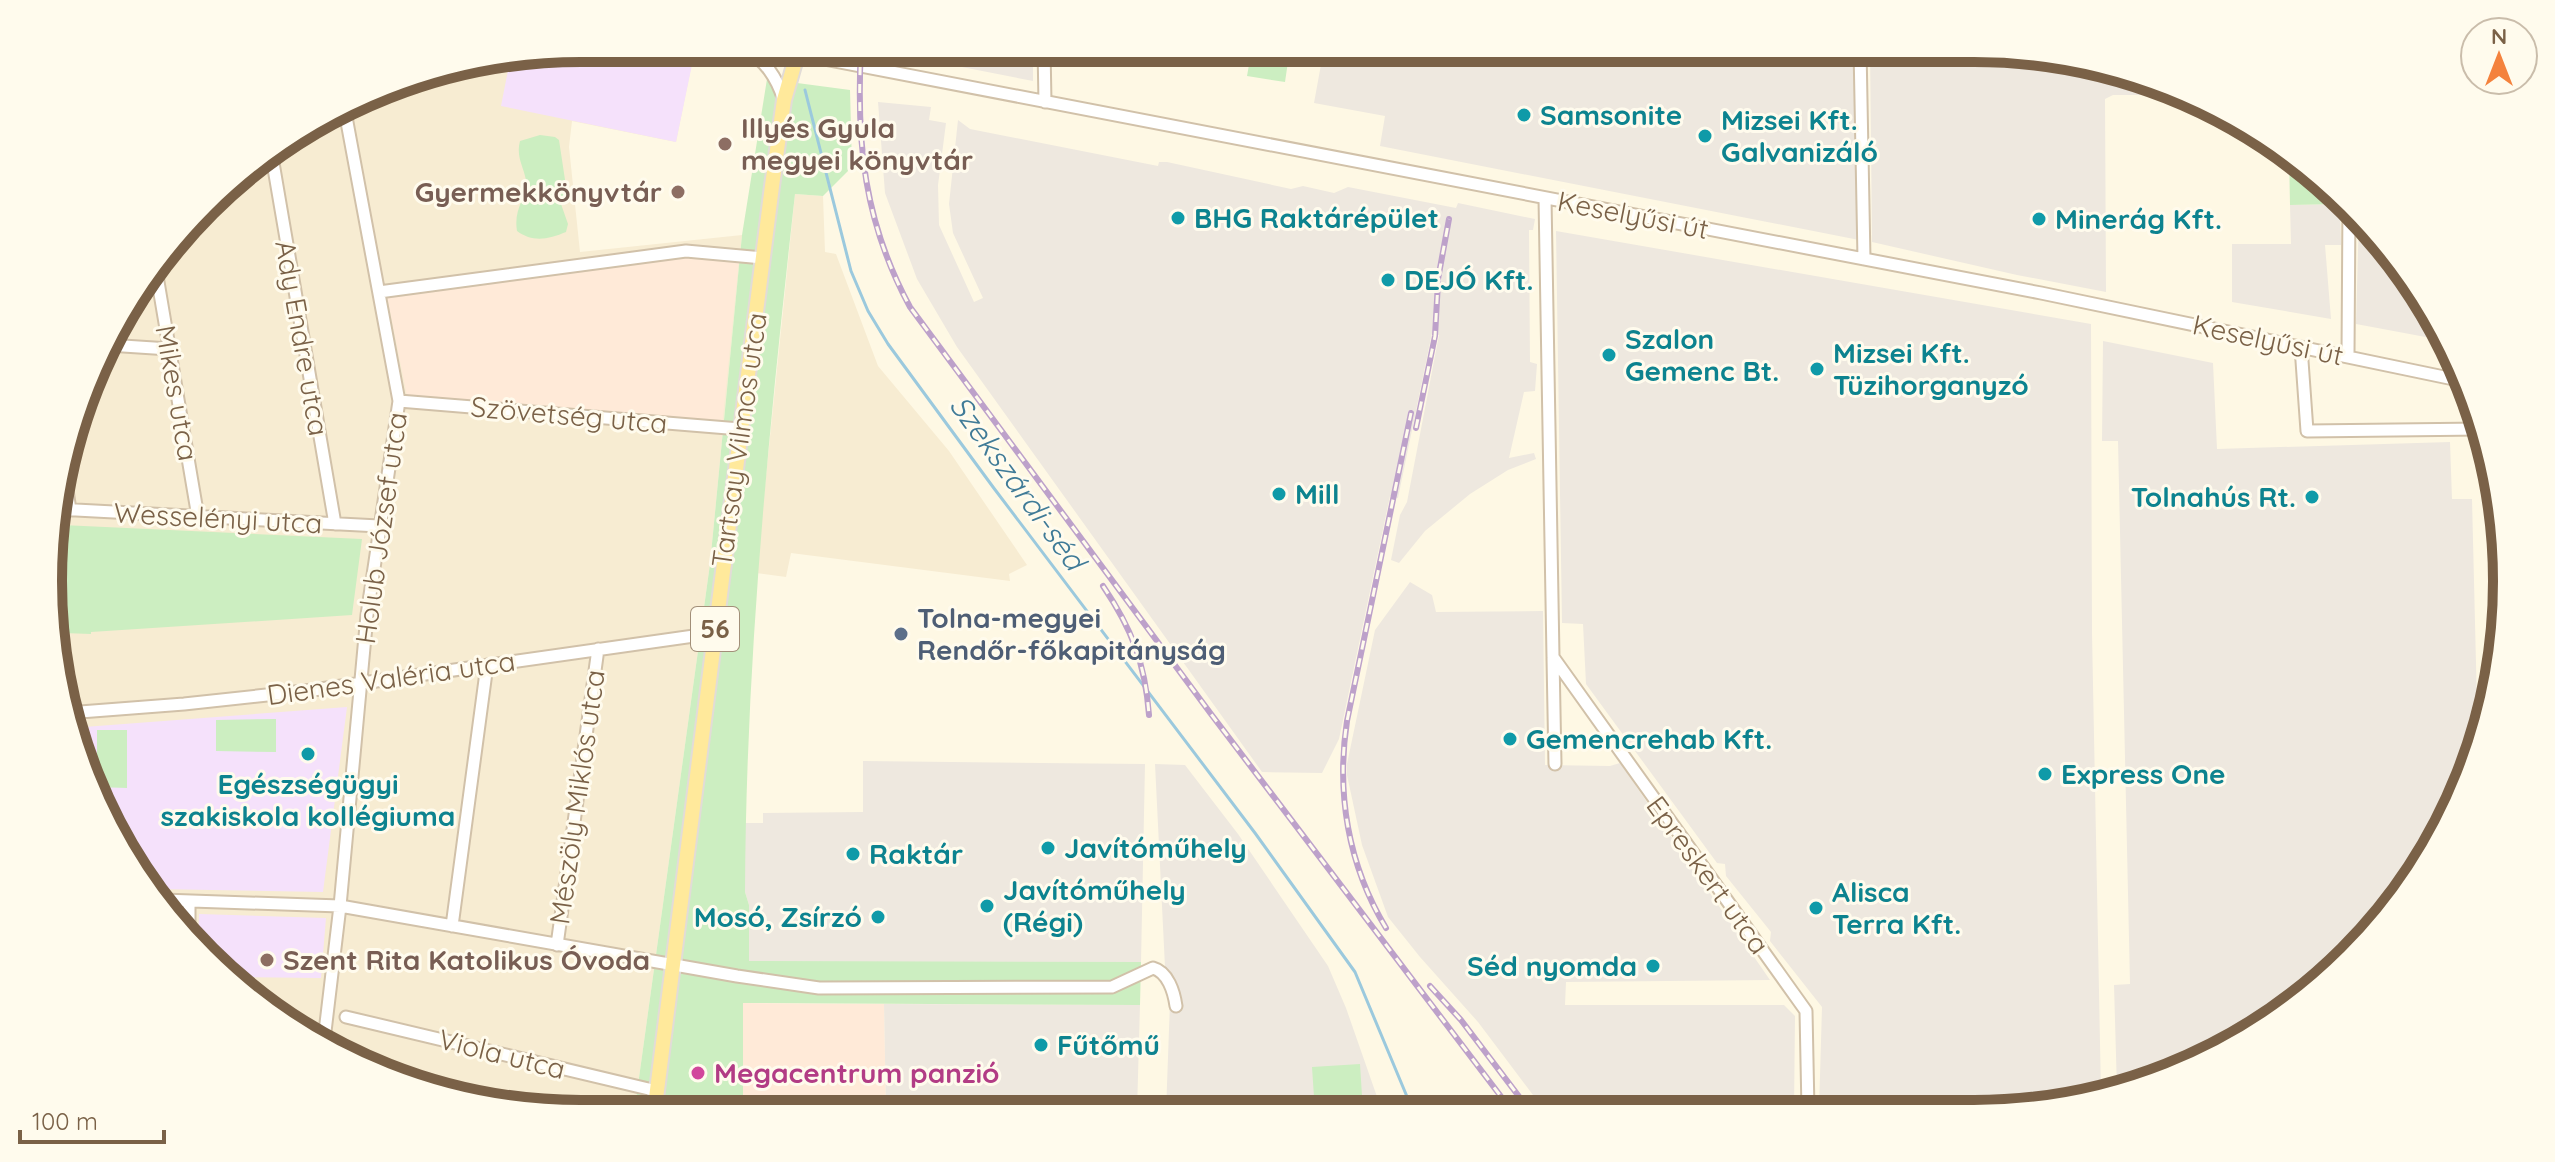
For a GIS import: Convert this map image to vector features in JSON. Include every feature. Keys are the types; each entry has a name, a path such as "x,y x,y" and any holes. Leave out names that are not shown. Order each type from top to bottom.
{"main road":[{"name":"Tartsay Vilmos utca","path":"656,1100 740,429 784,100 794,62"}],"street":[{"path":"762,62 776,76 784,100"},
{"name":"Keselyűsi út","path":"843,62 1864,259 2451,378"},
{"path":"1044,62 1045,102"},
{"path":"1860,62 1864,259"},
{"name":"Holub József utca","path":"325,1032 367,615 399,401 346,118"},
{"name":"Ady Endre utca","path":"273,163 335,524"},
{"path":"1545,198 1555,764"},
{"path":"2348,356 2349,223"},
{"path":"379,292 686,251 763,258"},
{"name":"Mikes utca","path":"158,281 198,517"},
{"path":"119,346 169,349"},
{"path":"2301,347 2307,431 2470,429"},
{"name":"Szövetség utca","path":"399,401 740,429"},
{"name":"Wesselényi utca","path":"67,509 379,526"},
{"name":"Dienes Valéria utca","path":"79,712 184,704 362,683 715,633"},
{"name":"Mészöly Miklós utca","path":"557,945 598,649"},
{"name":"Epreskert utca","path":"1553,657 1806,1011 1808,1100"},
{"path":"452,926 487,665"},
{"path":"172,900 340,906 819,988 1112,987 1145,970 1156,969 1167,979 1176,1006"},
{"path":"189,901 189,921"},
{"name":"Viola utca","path":"346,1017 657,1091"}],"shaded area":[{"path":"581,62 692,62 676,142 572,121 569,147 580,252 742,235 710,564 636,1100 513,1096 447,1082 351,1046 265,993 191,923 149,869 132,840 116,811 90,748 66,649 63,547 66,513 80,447 116,351 169,265 239,191 265,169 321,132 414,90 513,66"},
{"path":"581,62 693,62 676,142 501,106 509,67"},
{"path":"936,62 1033,62 1033,81"},
{"path":"1321,62 1855,62 1859,240 1380,146 1385,116 1314,103"},
{"path":"1870,62 1974,62 2042,66 2108,80 2154,95 2113,95 2105,99 2106,292 1872,242"},
{"path":"878,102 931,107 929,120 946,123 938,185 939,225 974,302 983,298 953,233 949,204 958,120 970,129 1158,166 1159,162 1167,162 1291,189 1303,186 1334,193 1348,187 1456,208 1458,203 1535,219 1533,230 1529,230 1530,362 1537,364 1535,391 1524,392 1509,458 1534,453 1536,459 1508,470 1470,494 1425,531 1399,563 1391,560 1400,515 1407,502 1439,335 1432,333 1398,498 1390,496 1339,739 1322,773 1262,772 957,347 917,279 885,193"},
{"path":"795,194 823,196 825,252 836,254 878,366 949,451 1027,565 1009,574 1010,581 791,553 786,577 756,573"},
{"path":"2330,204 2340,213 2341,245 2325,245 2331,319 2232,302 2232,244 2291,244 2290,205"},
{"path":"1556,231 2091,324 2092,633 2101,1084 2042,1096 2008,1099 1819,1100 1822,1007 1770,941 1771,932 1726,876 1725,864 1717,863 1586,684 1583,624 1562,623"},
{"path":"2359,233 2406,293 2432,338 2356,324"},
{"path":"691,255 739,260 722,426 407,396 387,296"},
{"path":"2103,341 2213,363 2217,449 2450,442 2452,499 2472,499 2477,707 2453,780 2423,840 2386,897 2341,948 2290,993 2234,1030 2173,1060 2117,1079 2114,985 2130,984 2118,441 2102,441"},
{"path":"1410,582 1432,595 1436,612 1543,611 1545,765 1610,766 1620,763 1770,980 1566,982 1565,1005 1784,1005 1795,1016 1794,1100 1537,1100 1478,1022 1388,917 1362,845 1347,764 1375,630"},
{"path":"347,707 323,892 163,889 116,811 84,727"},
{"path":"863,761 1145,764 1141,962 749,962 745,823 763,823 763,813 863,812"},
{"path":"1155,764 1185,765 1238,834 1328,966 1378,1100 1166,1100 1171,975 1165,967"},
{"name":"Szent Rita Katolikus Óvoda","path":"199,914 326,918 321,978 246,977 198,931"},
{"path":"742,1003 884,1004 886,1100 743,1100"},
{"path":"884,1004 1140,1005 1137,1100 886,1100"}],"green space":[{"path":"1250,62 1288,62 1285,82 1247,76"},
{"path":"767,79 850,90 852,167 823,196 795,194 776,368 754,629 746,804 745,892 749,905 749,961 1141,962 1140,1005 743,1003 743,1100 636,1100 710,564 742,235"},
{"path":"540,135 559,140 567,193 561,204 568,224 566,232 541,239 523,235 517,231 516,223 526,186 519,156 520,141"},
{"path":"2289,168 2330,204 2290,205"},
{"path":"65,525 362,539 352,615 91,634 65,633"},
{"path":"276,719 276,752 216,751 216,720"},
{"path":"97,730 127,730 127,788 105,787 97,767"},
{"path":"1360,1064 1362,1100 1314,1100 1312,1067"}],"waterway":[{"name":"Szekszárdi-séd","path":"805,90 851,271 868,311 888,344 993,487 1255,833 1355,972 1408,1100"}],"railway":[{"path":"861,62 860,117 866,181 882,244 910,307 1211,714 1504,1100"},
{"path":"1436,290 1449,219"},
{"path":"1416,428 1435,336 1438,282"},
{"path":"1386,928 1362,879 1354,854 1344,802 1344,748 1411,413"},
{"path":"1103,586 1122,617 1135,647 1149,715"},
{"path":"1430,986 1461,1020 1522,1100"}],"place":[{"name":"Samsonite","path":"1524,115"},
{"name":"Mizsei Kft. Galvanizáló","path":"1705,136"},
{"name":"Illyés Gyula megyei könyvtár","path":"725,144"},
{"name":"Gyermekkönyvtár","path":"678,192"},
{"name":"BHG Raktárépület","path":"1178,218"},
{"name":"Minerág Kft.","path":"2039,219"},
{"name":"DEJÓ Kft.","path":"1388,280"},
{"name":"Szalon Gemenc Bt.","path":"1609,355"},
{"name":"Mizsei Kft. Tüzihorganyzó","path":"1817,369"},
{"name":"Mill","path":"1279,494"},
{"name":"Tolnahús Rt.","path":"2312,497"},
{"name":"Tolna-megyei Rendőr-főkapitányság","path":"901,634"},
{"name":"Gemencrehab Kft.","path":"1510,739"},
{"name":"Egészségügyi szakiskola kollégiuma","path":"308,754"},
{"name":"Express One","path":"2045,774"},
{"name":"Javítóműhely","path":"1048,848"},
{"name":"Raktár","path":"853,854"},
{"name":"Javítóműhely (Régi)","path":"987,906"},
{"name":"Alisca Terra Kft.","path":"1816,908"},
{"name":"Mosó, Zsírzó","path":"878,917"},
{"name":"Szent Rita Katolikus Óvoda","path":"267,960"},
{"name":"Séd nyomda","path":"1653,966"},
{"name":"Fűtőmű","path":"1041,1045"},
{"name":"Megacentrum panzió","path":"698,1073"}]}
